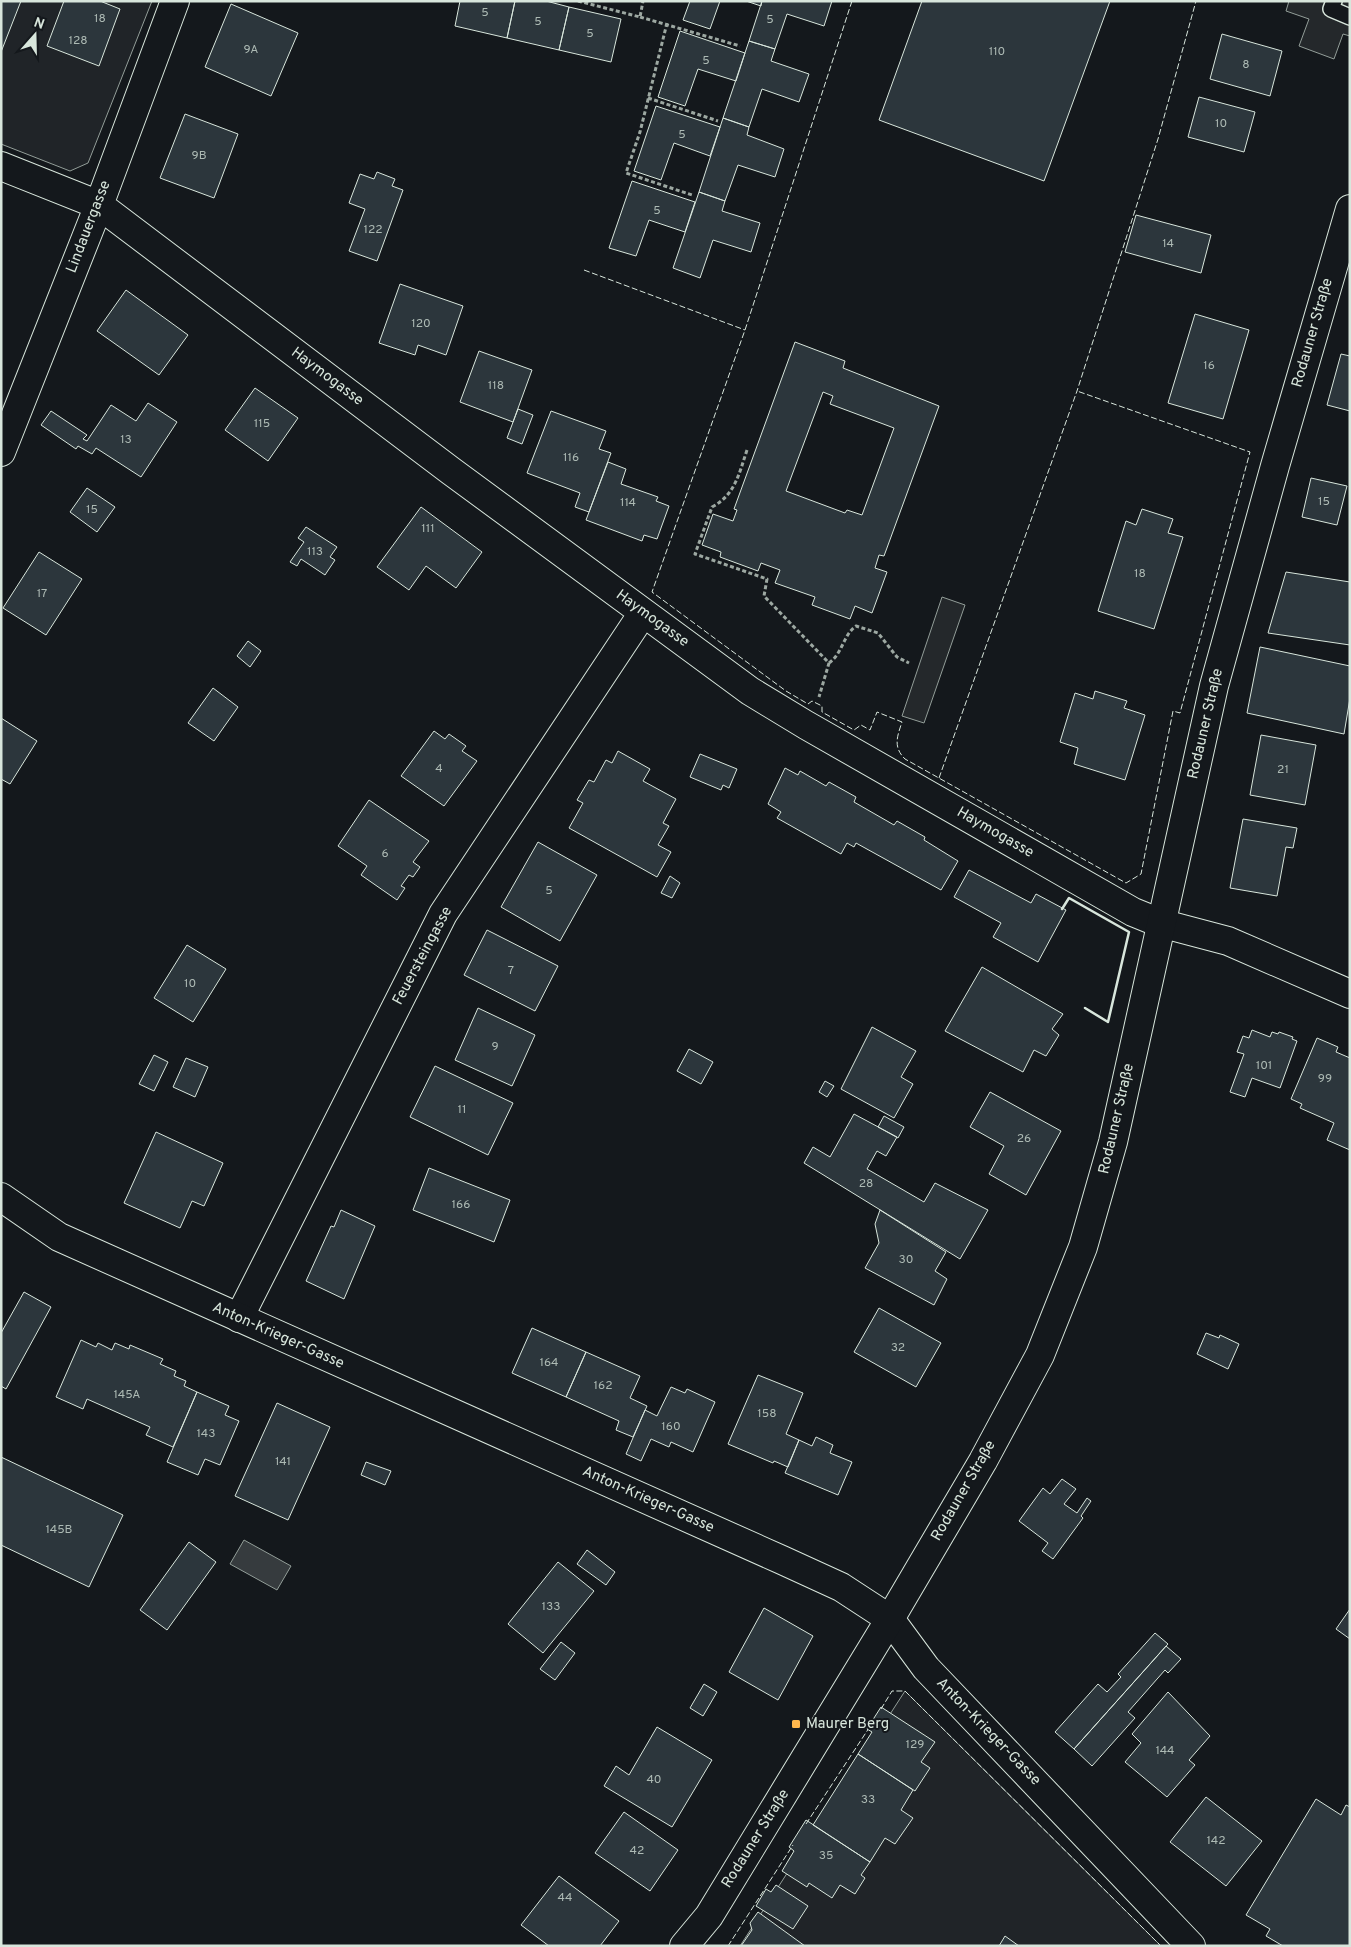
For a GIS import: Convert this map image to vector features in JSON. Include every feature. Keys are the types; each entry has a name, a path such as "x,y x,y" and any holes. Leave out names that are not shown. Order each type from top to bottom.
{"street":[{"name":"Lindauergasse","path":"1,452 98,205 175,1"},
{"name":"Haymogasse","path":"1,166 98,205 642,613 750,691 1133,912 1160,923 1228,941 1350,994"},
{"name":"Rodauner Straße","path":"684,1946 709,1916 890,1620 983,1461 1040,1355 1083,1247 1113,1142 1214,686 1275,466 1350,209"},
{"name":"Feuersteingasse","path":"239,1318 443,914 642,613"},
{"name":"Anton-Krieger-Gasse","path":"1,1197 59,1237 841,1587 890,1620 926,1668 1191,1946"}],"lane":[{"path":"1334,1 1331,10 1350,17"}],"path":[{"path":"578,1 667,23 740,46"},
{"path":"640,17 644,1"},
{"path":"667,23 626,173 692,195"},
{"path":"648,98 718,121"},
{"path":"747,450 733,490 724,500 712,506 695,554 767,579 764,596 829,662"},
{"path":"806,725 817,703 829,662 841,650 849,630 856,626 878,633 897,657 909,663"}],"shaded area":[{"path":"1,1 152,1 88,163 70,171 1,144"},
{"path":"1289,1 1350,1 1350,36 1343,34 1334,59 1299,46 1309,19 1286,11"},
{"path":"942,597 965,605 924,723 902,716"},
{"path":"244,1540 291,1566 277,1590 230,1564"},
{"path":"905,1691 1161,1946 740,1946"}],"building":[{"path":"1,1 21,1 1,52"},
{"path":"64,1 100,1 120,9 99,66 47,46"},
{"path":"460,1 515,1 507,38 455,26"},
{"path":"515,1 546,1 569,7 559,50 507,38"},
{"path":"690,1 720,1 710,29 683,20"},
{"path":"746,1 762,1 761,6"},
{"path":"762,1 832,1 824,26 787,14 775,49 749,41"},
{"path":"922,1 1110,1 1044,181 879,120"},
{"path":"231,4 298,33 271,96 205,67"},
{"path":"569,7 621,19 611,62 559,50"},
{"path":"680,31 745,53 736,81 698,69 685,106 658,97"},
{"path":"1222,34 1282,51 1270,96 1210,79"},
{"path":"749,41 775,49 771,61 809,74 799,102 762,89 749,127 723,118"},
{"path":"1199,97 1255,112 1244,152 1188,137"},
{"path":"656,106 720,127 710,156 674,143 661,180 634,171"},
{"path":"185,114 238,134 214,198 160,178"},
{"path":"723,118 749,127 747,135 784,149 775,177 738,165 725,201 699,192"},
{"path":"377,172 395,179 392,186 403,190 377,261 349,251 365,209 349,203 360,174 374,179"},
{"path":"632,181 695,202 685,232 649,220 636,256 609,248"},
{"path":"699,192 725,201 722,211 760,223 751,252 713,240 700,278 673,268"},
{"path":"1136,215 1211,235 1201,273 1125,252"},
{"path":"400,284 463,306 446,355 418,345 415,355 379,343"},
{"path":"126,290 188,335 159,375 97,331"},
{"path":"1195,314 1249,330 1223,419 1168,403"},
{"path":"795,342 845,361 843,368 939,406 884,556 879,555 875,568 887,572 872,613 855,606 850,619 812,605 815,597 775,583 780,570 761,563 758,571 720,557 721,552 702,545 713,514 733,521 737,510 734,509","holes":["823,392 833,396 830,404 894,428 862,515 847,510 845,513 786,491"]},
{"path":"479,351 532,370 513,422 460,402"},
{"path":"1341,354 1350,356 1350,411 1327,405"},
{"path":"255,388 298,418 268,461 225,430"},
{"path":"148,403 177,422 141,477 96,448 92,454 78,446 76,449 41,425 51,411 87,435 83,439 87,441 111,405 136,421"},
{"path":"518,409 533,415 522,444 507,438"},
{"path":"551,411 606,431 599,449 611,453 589,512 575,507 580,493 527,473"},
{"path":"608,462 626,469 621,484 658,497 656,501 669,506 657,539 644,535 642,541 586,520"},
{"path":"1311,478 1347,486 1337,525 1302,517"},
{"path":"87,488 115,507 97,532 70,512"},
{"path":"421,507 482,552 456,588 426,566 409,590 377,567"},
{"path":"1142,509 1173,519 1168,533 1183,537 1154,629 1098,611 1126,521 1136,525"},
{"path":"306,527 337,547 330,557 335,560 325,575 301,559 297,566 290,562 304,542 298,538"},
{"path":"39,552 82,579 46,635 3,608"},
{"path":"1286,572 1350,582 1350,645 1268,633"},
{"path":"248,641 261,651 250,667 237,656"},
{"path":"1260,647 1350,666 1350,698 1344,734 1247,713"},
{"path":"213,688 238,707 214,741 188,723"},
{"path":"1095,691 1127,701 1124,708 1145,715 1125,780 1074,764 1078,748 1060,742 1075,693 1093,699"},
{"path":"1,718 37,741 10,784 1,779"},
{"path":"434,731 445,739 449,734 466,746 462,751 477,761 444,806 401,776"},
{"path":"1261,735 1316,745 1305,805 1250,795"},
{"path":"618,751 650,769 643,781 676,799 663,823 669,826 658,845 671,852 657,877 569,828 583,803 577,800 589,780 594,782 606,760 612,763"},
{"path":"700,754 737,769 729,788 723,785 721,790 690,777"},
{"path":"785,768 798,775 800,771 826,786 829,782 856,797 854,802 894,825 897,821 925,837 924,840 958,861 941,890 856,843 854,847 847,843 841,854 777,818 781,812 768,804"},
{"path":"369,800 429,841 413,862 420,867 413,877 409,875 401,886 405,888 397,900 361,875 367,866 338,846"},
{"path":"1243,819 1297,828 1293,848 1286,847 1277,896 1230,888"},
{"path":"538,842 597,875 560,941 501,907"},
{"path":"969,870 1031,903 1036,894 1066,910 1038,962 993,937 1001,923 954,897"},
{"path":"670,876 680,883 672,898 661,893"},
{"path":"487,930 558,966 535,1011 464,975"},
{"path":"187,945 226,969 193,1022 154,998"},
{"path":"982,967 1063,1014 1052,1029 1059,1035 1046,1056 1034,1050 1023,1072 945,1031"},
{"path":"478,1008 535,1035 512,1086 455,1060"},
{"path":"872,1027 916,1051 901,1077 913,1084 894,1118 841,1089"},
{"path":"1252,1030 1270,1037 1272,1032 1278,1034 1279,1032 1293,1037 1292,1039 1297,1041 1280,1088 1252,1078 1245,1097 1230,1092 1244,1054 1237,1052 1243,1036 1249,1038"},
{"path":"1317,1038 1338,1047 1336,1052 1350,1058 1350,1150 1327,1140 1334,1123 1300,1108 1302,1104 1291,1099"},
{"path":"689,1049 713,1062 701,1084 677,1071"},
{"path":"154,1055 168,1062 154,1091 139,1084"},
{"path":"186,1058 208,1067 195,1097 173,1087"},
{"path":"435,1066 513,1103 488,1155 410,1117"},
{"path":"825,1081 834,1086 827,1097 819,1092"},
{"path":"990,1092 1061,1131 1026,1195 989,1174 1004,1146 970,1127"},
{"path":"854,1114 897,1137 886,1156 877,1151 867,1169 924,1202 935,1183 988,1210 960,1259 804,1163 813,1147 830,1157"},
{"path":"884,1116 904,1127 898,1138 878,1127"},
{"path":"156,1132 223,1163 204,1206 192,1201 180,1228 124,1203"},
{"path":"429,1168 510,1200 494,1242 413,1210"},
{"path":"341,1210 375,1226 344,1299 306,1281 331,1226 334,1227"},
{"path":"880,1210 946,1252 935,1271 947,1279 934,1305 865,1268 879,1243 875,1224"},
{"path":"24,1292 51,1307 6,1389 1,1386 1,1333"},
{"path":"879,1308 941,1343 916,1387 854,1352"},
{"path":"532,1328 586,1352 566,1397 512,1373"},
{"path":"1206,1333 1219,1338 1220,1335 1239,1344 1228,1369 1197,1354"},
{"path":"81,1340 96,1347 98,1343 112,1350 115,1343 129,1349 130,1345 163,1359 160,1364 176,1371 174,1376 186,1381 184,1386 197,1392 173,1447 146,1435 150,1427 87,1399 83,1409 56,1397"},
{"path":"586,1352 640,1376 630,1398 647,1406 633,1437 616,1430 619,1421 566,1397"},
{"path":"758,1375 803,1393 786,1434 799,1440 788,1467 774,1461 773,1463 728,1444"},
{"path":"671,1387 685,1393 687,1389 715,1402 693,1452 671,1442 669,1447 651,1439 641,1461 626,1454 645,1410 657,1416"},
{"path":"197,1392 229,1406 225,1415 239,1421 220,1465 205,1459 198,1475 167,1462"},
{"path":"277,1403 330,1427 288,1520 235,1496"},
{"path":"816,1437 833,1445 830,1453 852,1462 838,1495 785,1473 799,1440 812,1446"},
{"path":"1,1457 123,1515 89,1587 1,1545"},
{"path":"366,1462 391,1471 385,1485 361,1475"},
{"path":"1062,1479 1076,1489 1064,1504 1077,1513 1087,1498 1091,1501 1081,1516 1083,1518 1053,1559 1042,1551 1048,1543 1019,1521 1043,1488 1050,1494"},
{"path":"189,1542 216,1562 167,1630 140,1610"},
{"path":"587,1550 615,1572 606,1585 577,1564"},
{"path":"558,1562 594,1591 543,1653 508,1624"},
{"path":"764,1608 813,1636 778,1700 729,1672"},
{"path":"1350,1609 1350,1639 1336,1629"},
{"path":"1155,1633 1168,1644 1074,1749 1055,1732 1098,1684 1107,1692 1121,1677 1118,1674"},
{"path":"561,1642 575,1653 555,1680 540,1669"},
{"path":"1166,1646 1181,1659 1168,1673 1165,1670 1128,1712 1135,1718 1092,1766 1074,1749"},
{"path":"704,1684 717,1692 703,1716 690,1708"},
{"path":"1168,1692 1210,1736 1189,1760 1195,1765 1167,1797 1125,1762 1141,1743 1132,1734"},
{"path":"881,1707 935,1742 921,1762 930,1768 915,1791 858,1754 872,1732 867,1729"},
{"path":"657,1727 712,1760 672,1827 604,1786 616,1766 629,1775"},
{"path":"858,1754 913,1790 901,1810 913,1818 895,1844 885,1838 870,1862 813,1825"},
{"path":"1206,1797 1262,1841 1226,1886 1170,1842"},
{"path":"1316,1799 1341,1815 1346,1805 1350,1807 1350,1946 1283,1946 1266,1936 1270,1929 1246,1915"},
{"path":"624,1812 678,1850 650,1891 595,1853"},
{"path":"806,1820 870,1862 861,1875 865,1878 855,1894 840,1885 832,1898 809,1883 807,1887 782,1871 794,1851 789,1847"},
{"path":"559,1876 619,1921 600,1946 549,1946 521,1925"},
{"path":"776,1885 808,1906 793,1929 756,1906 766,1889 771,1892"},
{"path":"758,1912 805,1946 741,1946 752,1930 750,1923"},
{"path":"1005,1936 1019,1946 999,1946"}],"fence":[{"path":"852,1 745,330 652,592 786,691 808,704 812,701 822,706 822,712 854,730 861,725 870,730 877,712 902,722 897,746 905,759 1126,883 1141,874 1173,711 1180,713 1250,452 1077,391"},
{"path":"939,778 1077,391 1158,139 1196,1"},
{"path":"584,270 745,330"},
{"path":"881,1709 892,1691 905,1691 1161,1946"},
{"path":"806,1824 869,1728"},
{"path":"728,1946 793,1845"}],"wall":[{"path":"1062,909 1069,898 1129,932 1108,1022 1085,1008"}],"place":[{"name":"Maurer Berg","path":"796,1724"}]}
